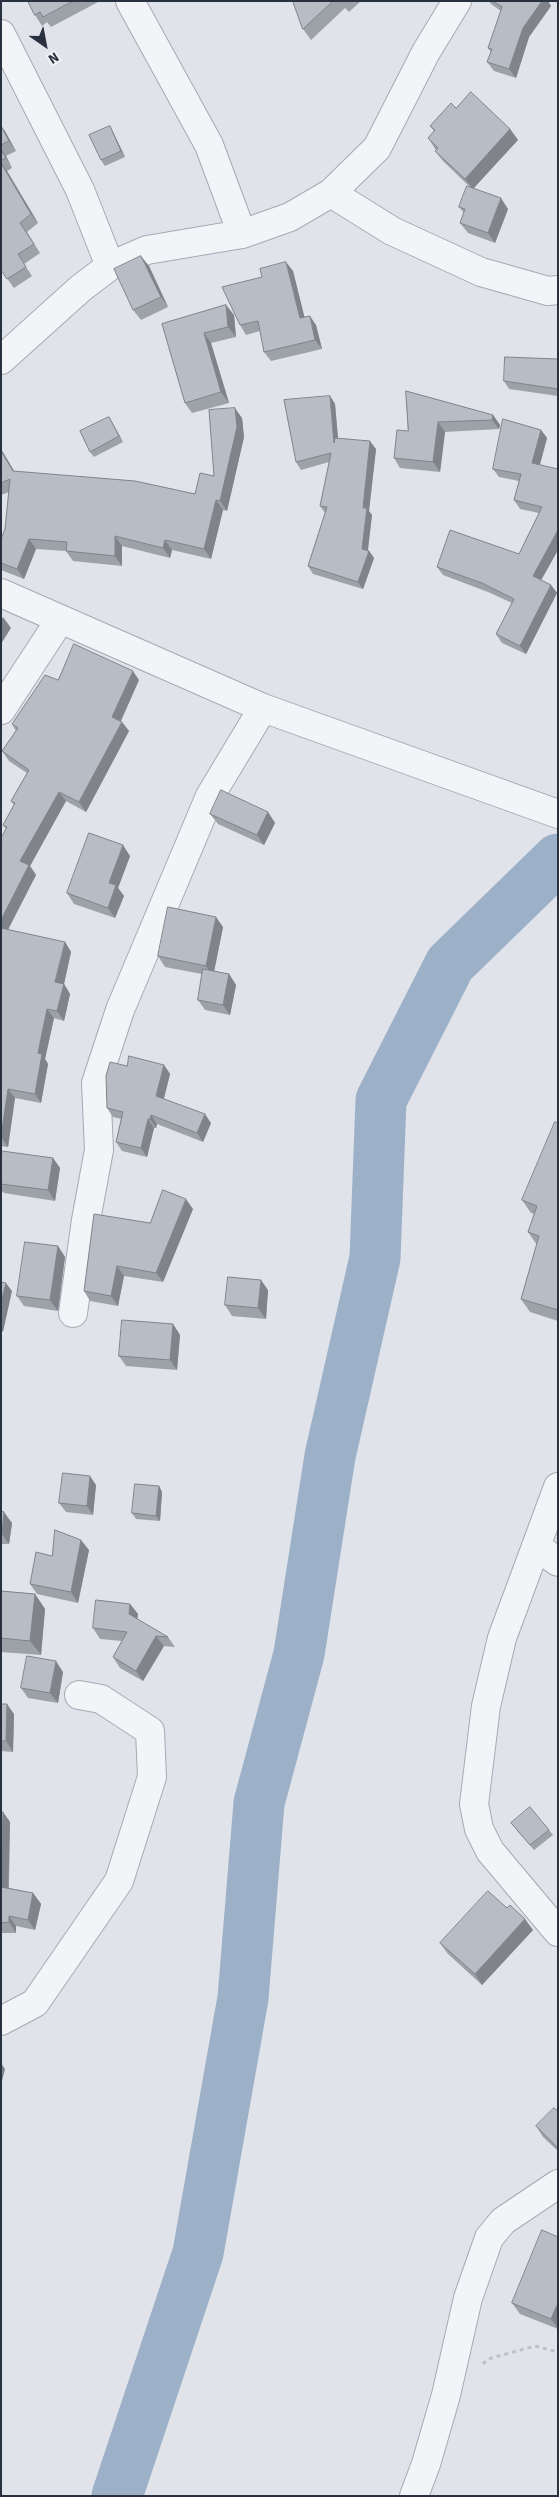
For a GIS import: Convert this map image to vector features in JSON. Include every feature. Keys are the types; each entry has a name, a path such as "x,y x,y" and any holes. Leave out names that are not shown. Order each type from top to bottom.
{"street":[{"path":"130,1 209,145 242,234"},
{"path":"1,360 81,288 110,266 147,250 242,234 290,217 331,193 377,148 426,52 457,1"},
{"path":"1,34 80,190 110,266"},
{"path":"331,193 392,231 481,272 548,291 558,290"},
{"path":"1,593 263,708 558,814"},
{"path":"1,710 60,620"},
{"path":"73,1313 86,1220 99,1150 96,1083 120,1010 210,796 263,708"},
{"path":"558,1487 502,1638 486,1706 474,1804 479,1829 490,1851 558,1932"},
{"path":"536,1546 558,1562"},
{"path":"1,2021 35,2003 119,1881 152,1777 150,1731 101,1699 78,1695"},
{"path":"414,2496 426,2464 446,2395 468,2298 488,2238 503,2221 558,2184"}],"path":[{"path":"481,2365 488,2359 535,2346 558,2352"}],"building":[{"path":"28,1 73,1 43,17 40,12 35,15"},
{"path":"293,1 333,1 303,29"},
{"path":"493,1 542,1 523,28 509,69 487,62 492,49 488,48 502,7"},
{"path":"471,92 510,129 465,179 435,151 438,148 428,138 435,130 430,126 451,103 456,108"},
{"path":"1,126 9,141 1,145"},
{"path":"110,126 121,151 101,160 89,135"},
{"path":"1,150 6,158 1,160"},
{"path":"1,163 31,214 20,223 34,244 18,254 26,267 7,279 1,270"},
{"path":"467,186 501,198 488,233 460,223 465,209 459,207"},
{"path":"141,256 161,297 133,310 114,269"},
{"path":"286,262 300,318 310,316 315,340 264,352 258,321 240,325 222,287 262,277 260,269"},
{"path":"226,305 228,327 204,333 221,392 185,403 162,324"},
{"path":"505,357 558,359 558,389 504,381"},
{"path":"406,391 493,415 492,420 438,422 433,462 394,458 397,430 408,431"},
{"path":"330,396 334,443 335,438 370,441 363,508 367,508 362,549 369,551 358,582 308,566 327,507 320,506 331,453 296,462 284,400"},
{"path":"235,408 237,427 220,501 216,500 204,549 165,540 163,548 115,536 115,556 66,551 67,542 29,539 17,569 1,563 1,539 5,529 10,479 1,483 1,451 13,471 135,481 195,494 200,473 214,476 209,410"},
{"path":"109,417 119,436 90,452 80,431"},
{"path":"503,419 541,430 532,463 558,469 558,530 533,576 551,585 520,646 496,634 514,599 482,583 437,567 450,530 519,554 542,507 514,500 521,474 493,469"},
{"path":"74,644 133,671 112,717 122,722 79,802 59,792 20,861 29,865 1,920 1,838 7,827 3,825 15,803 11,801 29,770 2,751 18,728 12,724 45,675 58,680"},
{"path":"221,790 268,812 257,835 210,814"},
{"path":"89,833 123,845 109,883 116,885 108,908 67,893"},
{"path":"168,907 216,917 206,966 158,956"},
{"path":"1,928 65,942 55,982 64,984 57,1011 47,1009 38,1053 42,1054 35,1094 8,1089 1,1137"},
{"path":"203,969 229,974 223,1005 198,1000"},
{"path":"129,1056 164,1065 156,1096 205,1114 197,1133 151,1115 150,1119 148,1119 141,1148 116,1142 123,1112 107,1108 106,1076 110,1062 127,1066"},
{"path":"555,1122 558,1123 558,1310 521,1299 539,1236 528,1232 537,1206 522,1200"},
{"path":"2,1151 53,1158 48,1190 1,1184"},
{"path":"163,1190 186,1199 156,1273 117,1266 111,1296 84,1291 94,1214 150,1223"},
{"path":"25,1242 58,1246 50,1300 17,1296"},
{"path":"228,1277 261,1280 258,1308 225,1305"},
{"path":"1,1282 6,1283 1,1302"},
{"path":"122,1320 173,1324 170,1360 119,1356"},
{"path":"63,1473 90,1476 87,1506 59,1503"},
{"path":"135,1484 159,1486 156,1516 132,1513"},
{"path":"1,1511 4,1512 2,1534 1,1534"},
{"path":"55,1530 81,1540 71,1592 30,1584 36,1552 52,1556"},
{"path":"1,1591 35,1594 30,1641 1,1638"},
{"path":"96,1600 130,1604 129,1614 168,1637 156,1636 136,1671 113,1657 127,1632 93,1628"},
{"path":"27,1656 56,1661 50,1693 21,1688"},
{"path":"1,1704 7,1704 6,1741 1,1741"},
{"path":"530,1807 549,1830 530,1845 511,1823"},
{"path":"1,1812 3,1812 1,1884"},
{"path":"1,1887 33,1893 28,1920 9,1916 9,1922 1,1923"},
{"path":"488,1891 507,1908 510,1905 525,1919 475,1974 440,1943"},
{"path":"554,2108 558,2111 558,2148 536,2126"},
{"path":"542,2230 558,2237 558,2303 551,2319 512,2303"}],"waterway":[{"path":"117,2496 198,2253 243,1998 259,1803 299,1654 330,1456 375,1258 381,1100 450,964 558,859"}]}
